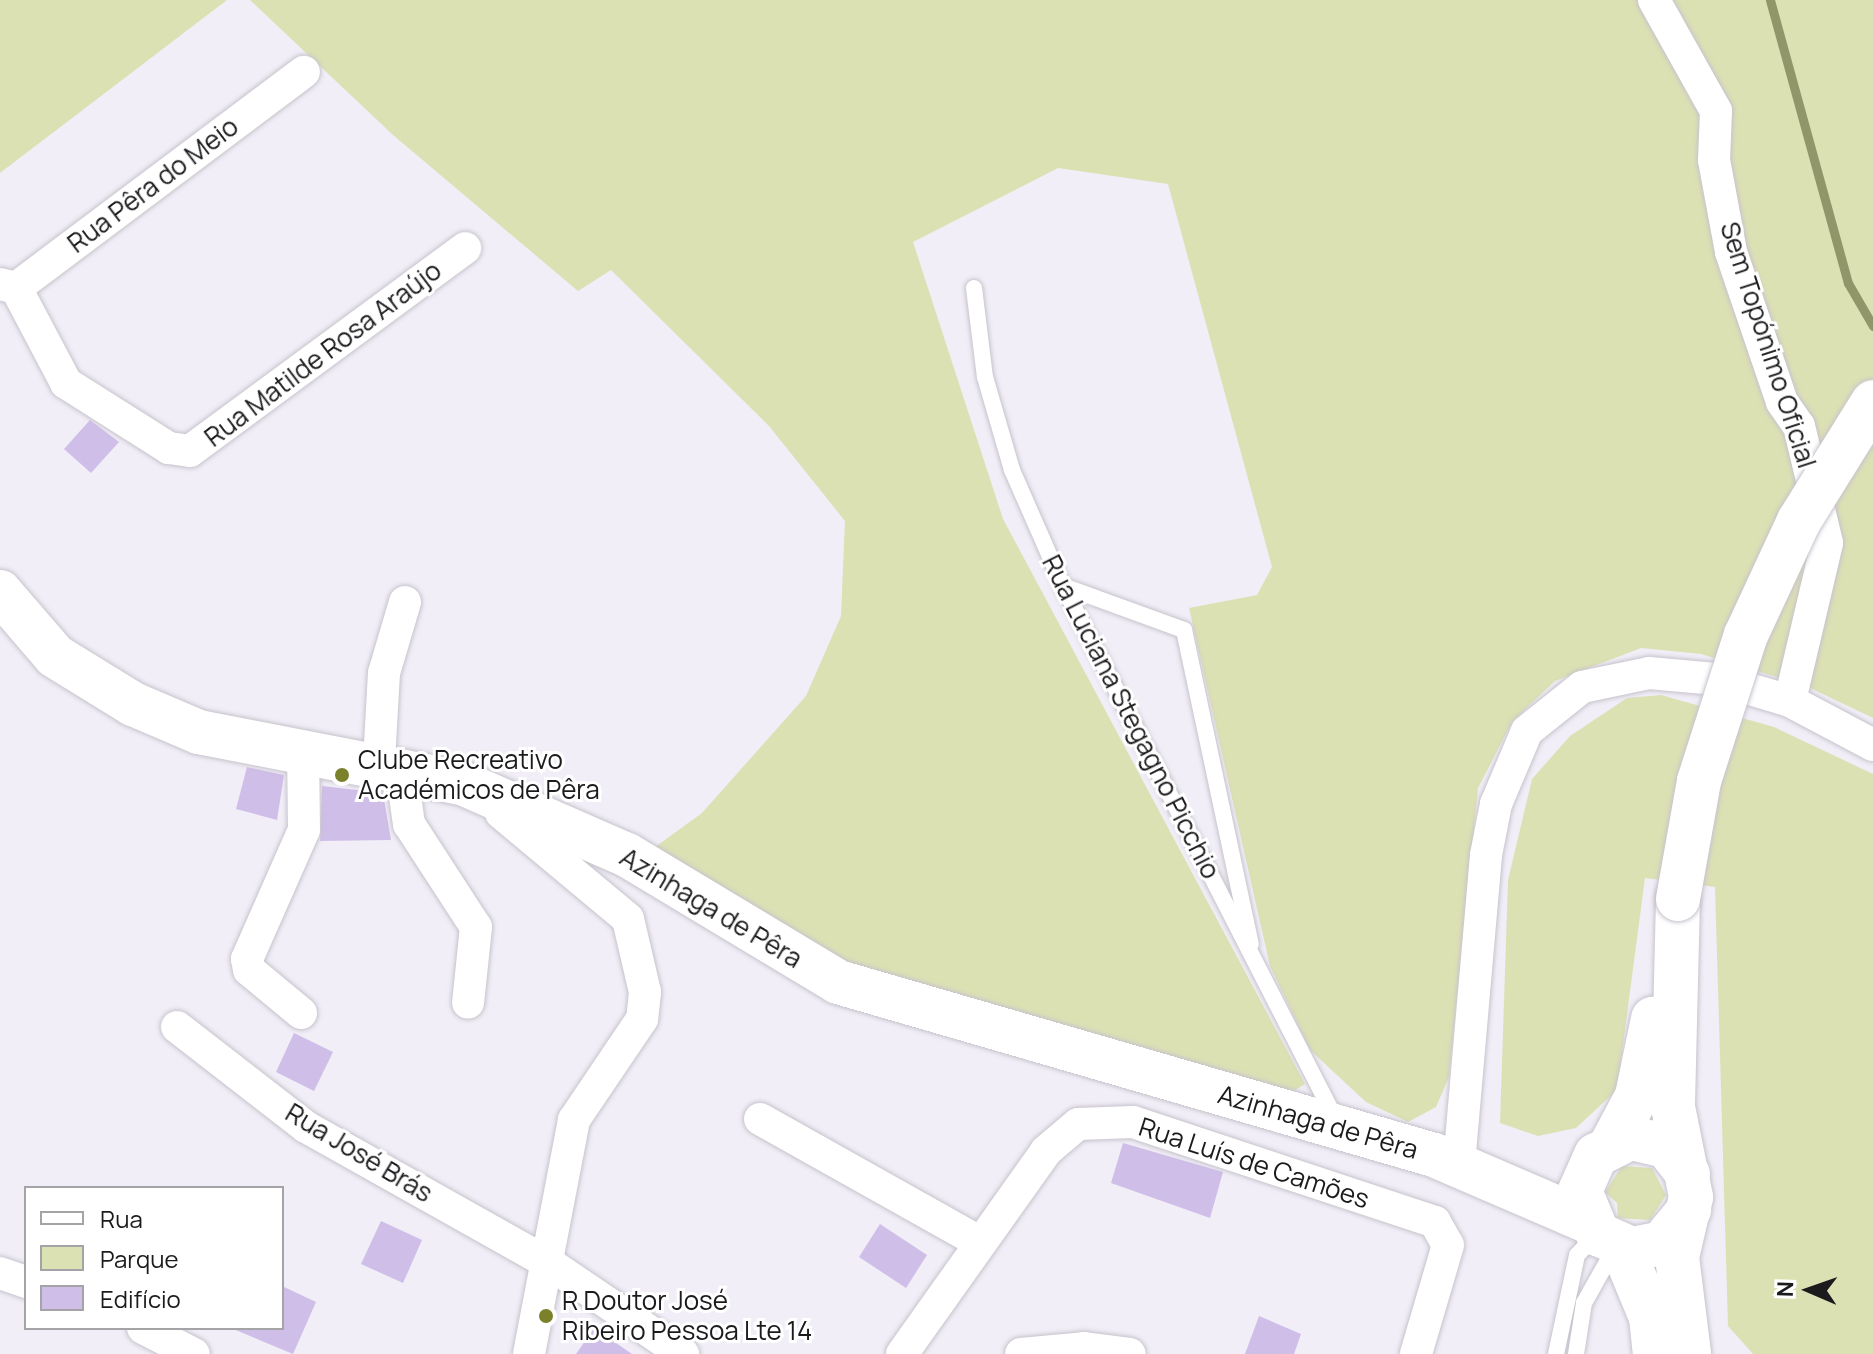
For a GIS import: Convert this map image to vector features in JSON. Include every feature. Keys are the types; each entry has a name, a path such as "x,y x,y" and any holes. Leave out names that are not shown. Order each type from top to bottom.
{"street":[{"name":"Sem Topónimo Oficial","path":"1654,0 1716,111 1714,160 1731,252 1782,402 1799,426 1827,543 1790,701"},
{"name":"Rua Pêra do Meio","path":"8,286 304,72"},
{"name":"Rua Matilde Rosa Araújo","path":"8,286 66,383 169,448 190,451 465,248"},
{"path":"1655,1354 1651,1317 1580,1191 1643,1076 1699,781 1746,635 1799,521 1873,402"},
{"name":"Azinhaga de Pêra","path":"0,592 55,656 133,704 199,732 390,765 462,783 627,855 838,982 975,1028 1341,1126 1459,1164 1606,1237"},
{"path":"405,602 386,664 390,765 409,824 476,927 468,1003"},
{"path":"1459,1164 1486,855 1496,804 1527,731 1582,687 1649,673 1716,679 1790,701 1873,745"},
{"path":"301,1013 249,970 247,959 304,830 303,751"},
{"path":"462,783 628,919 640,953 642,1019 574,1120 550,1264 529,1354"},
{"path":"1678,899 1673,1107 1688,1191 1677,1257 1689,1354"},
{"name":"Rua José Brás","path":"177,1027 306,1127 550,1264 683,1354"},
{"path":"760,1119 981,1243"},
{"name":"Rua Luís de Camões","path":"902,1354 1046,1151 1078,1124 1133,1122 1435,1222 1448,1245 1416,1354"},
{"path":"1604,1149 1654,1141 1688,1191"},
{"name":"Azinhaga de Pêra","path":"1459,1164 1553,1166 1604,1149"},
{"path":"1606,1237 1662,1243 1688,1191"},
{"path":"0,1273 24,1281"},
{"path":"147,1330 194,1354"},
{"path":"1021,1354 1084,1348 1130,1354"}],"lane":[{"name":"Rua Luciana Stegagno Picchio","path":"974,288 985,377 1012,470 1063,586 1256,967 1341,1126"},
{"path":"1063,586 1184,630 1256,967"},
{"path":"1556,1354 1577,1255 1606,1237"},
{"path":"1576,1354 1584,1303 1606,1237"}],"green space":[{"path":"0,0 227,0 0,173"},
{"path":"250,0 1873,0 1873,718 1806,686 1701,654 1641,648 1555,681 1512,722 1478,788 1449,1077 1436,1107 1408,1122 1366,1102 1310,1050 1270,966 1189,608 1257,595 1272,567 1168,184 1058,168 913,242 1003,519 1305,1084 1284,1097 831,964 644,855 702,813 806,696 841,616 845,521 769,426 611,270 578,291 393,135"},
{"path":"1661,695 1774,727 1873,774 1873,1354 1753,1354 1728,1326 1715,887 1645,878 1617,1090 1576,1128 1538,1136 1500,1123 1508,880 1532,779 1570,736 1627,698"},
{"path":"1622,1166 1652,1168 1666,1195 1650,1220 1618,1218 1617,1203 1605,1192"}],"building":[{"path":"90,420 119,442 91,473 64,449"},
{"path":"247,767 284,775 277,820 236,809"},
{"path":"322,786 383,793 391,840 320,841"},
{"path":"294,1033 333,1052 314,1091 276,1072"},
{"path":"1123,1143 1223,1172 1210,1218 1111,1183"},
{"path":"381,1221 422,1240 403,1283 361,1264"},
{"path":"880,1224 927,1255 906,1288 859,1257"},
{"path":"284,1287 316,1302 293,1354 236,1330 284,1330"},
{"path":"1259,1316 1301,1334 1294,1354 1245,1354"},
{"path":"594,1328 632,1354 576,1354"}],"waterway":[{"path":"1770,0 1848,283 1873,326"}],"place":[{"name":"Clube Recreativo Académicos de Pêra","path":"342,775"},
{"name":"R Doutor José Ribeiro Pessoa Lte 14","path":"546,1316"}]}
